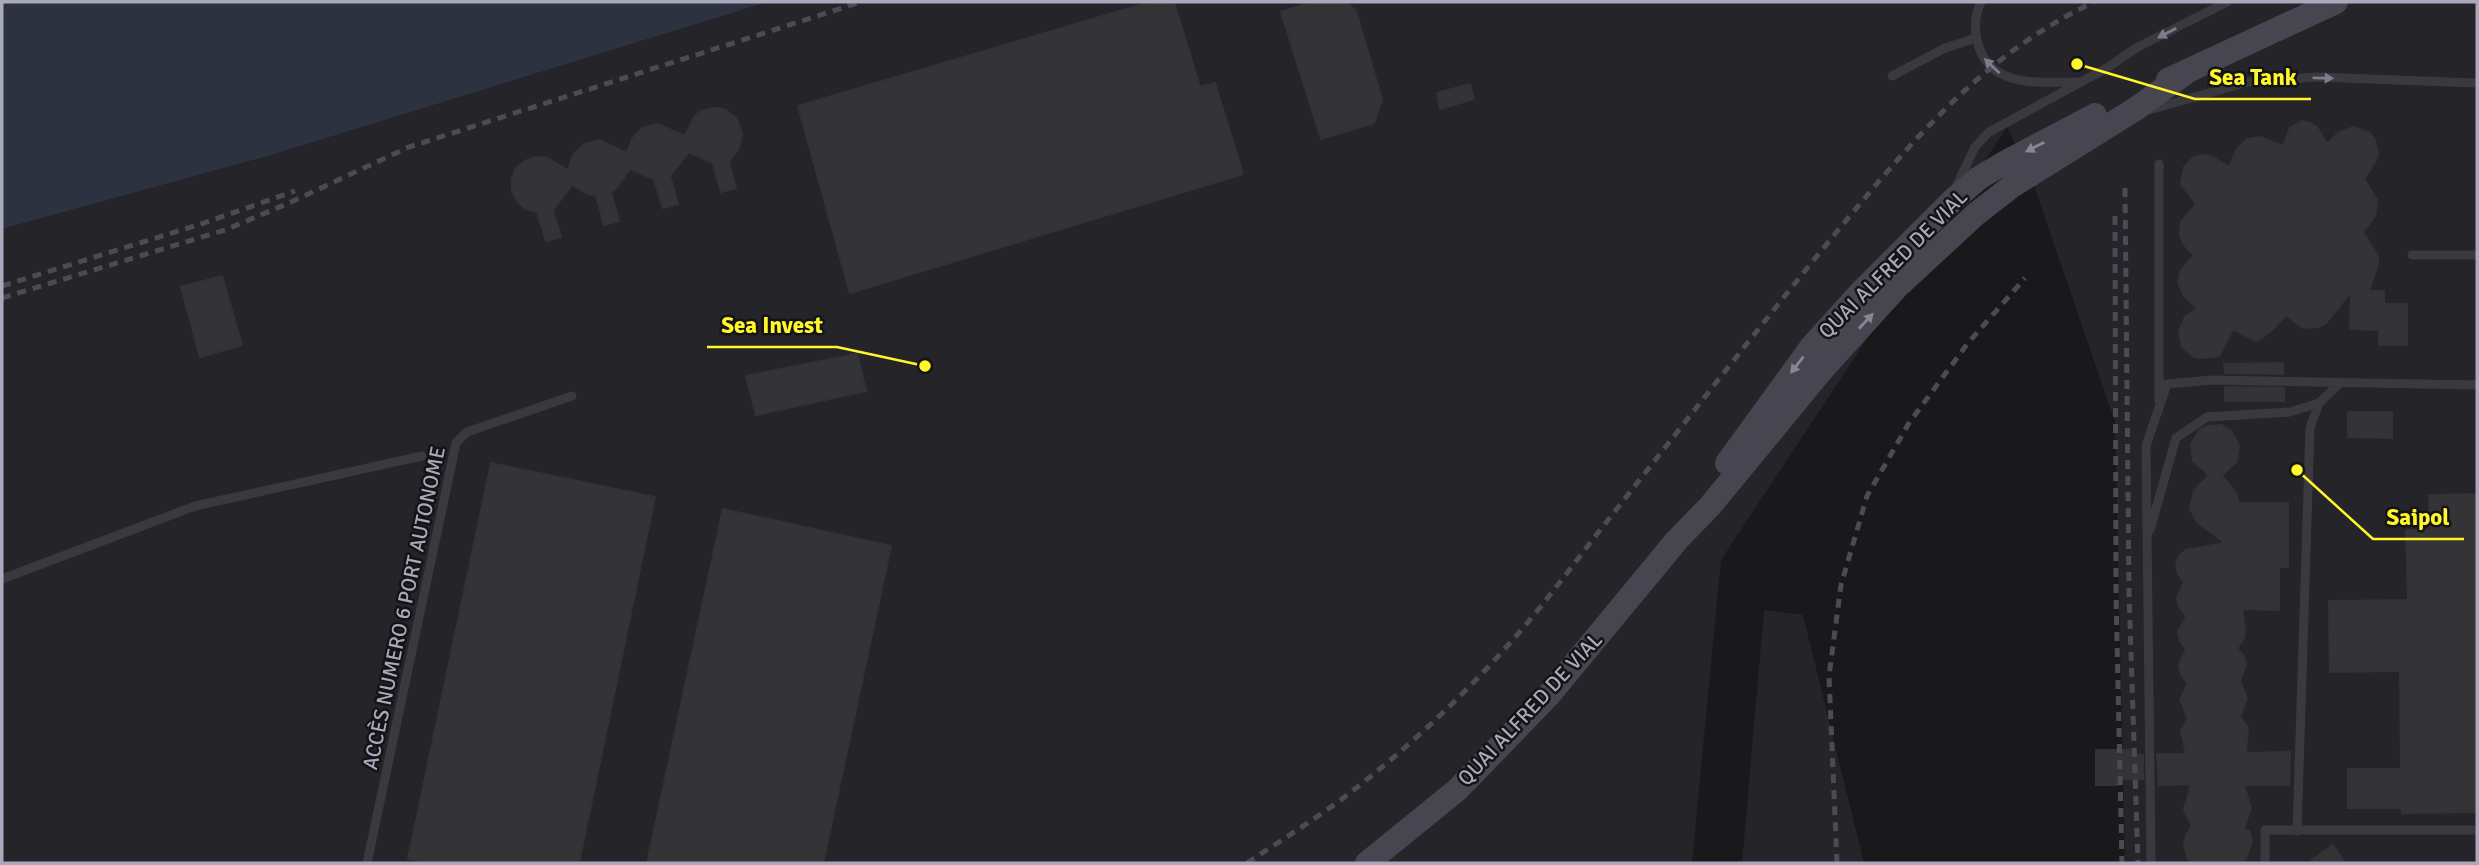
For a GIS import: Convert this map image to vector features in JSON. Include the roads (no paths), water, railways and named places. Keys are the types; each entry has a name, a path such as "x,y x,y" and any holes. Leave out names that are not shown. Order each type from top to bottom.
{"main road":[{"name":"QUAI ALFRED DE VIAL","path":"1678,540 1699,500 1812,346 1877,275 1979,178 2133,94 2184,74 2336,2"},
{"name":"QUAI ALFRED DE VIAL","path":"1367,863 1457,790 1557,686 1838,351 1915,271 1976,214 2012,186 2184,74"}],"lane":[{"path":"1981,2 1976,19 1976,38 1985,61 1992,68 2007,78 2023,81 2080,82"},
{"path":"1947,206 1966,161 1989,132 2107,68 2136,48 2227,2"},
{"path":"1892,76 1945,48 1976,38"},
{"path":"2114,122 2248,82 2316,77 2477,83"},
{"path":"2159,164 2159,409"},
{"path":"2412,255 2477,255"},
{"path":"2151,863 2146,446 2167,384 2212,380 2477,385"},
{"path":"2147,539 2176,438 2207,417 2290,412 2319,403 2341,382"},
{"name":"ACCÈS NUMERO 6 PORT AUTONOME","path":"367,863 456,443 467,432 572,396"},
{"path":"2297,831 2310,428 2319,403"},
{"path":"2,579 195,506 422,456"},
{"path":"2265,863 2264,830 2477,830"}],"water":[{"path":"2,2 768,2 268,156 2,229"}],"railway":[{"path":"2,298 225,230 409,147 861,2"},
{"path":"1247,863 1327,810 1362,783 1409,744 1476,680 1540,607 1794,284 1912,144 1977,79 2013,50 2094,2"},
{"path":"2125,188 2129,592 2138,863"},
{"path":"2,286 204,223 295,191"},
{"path":"2115,216 2116,595 2122,863"},
{"path":"1837,863 1829,676 1841,585 1867,496 1909,423 1968,343 2025,278"}],"place":[{"name":"Sea Tank","path":"2077,64"},
{"name":"Sea Invest","path":"925,366"},
{"name":"Saipol","path":"2297,470"}]}
